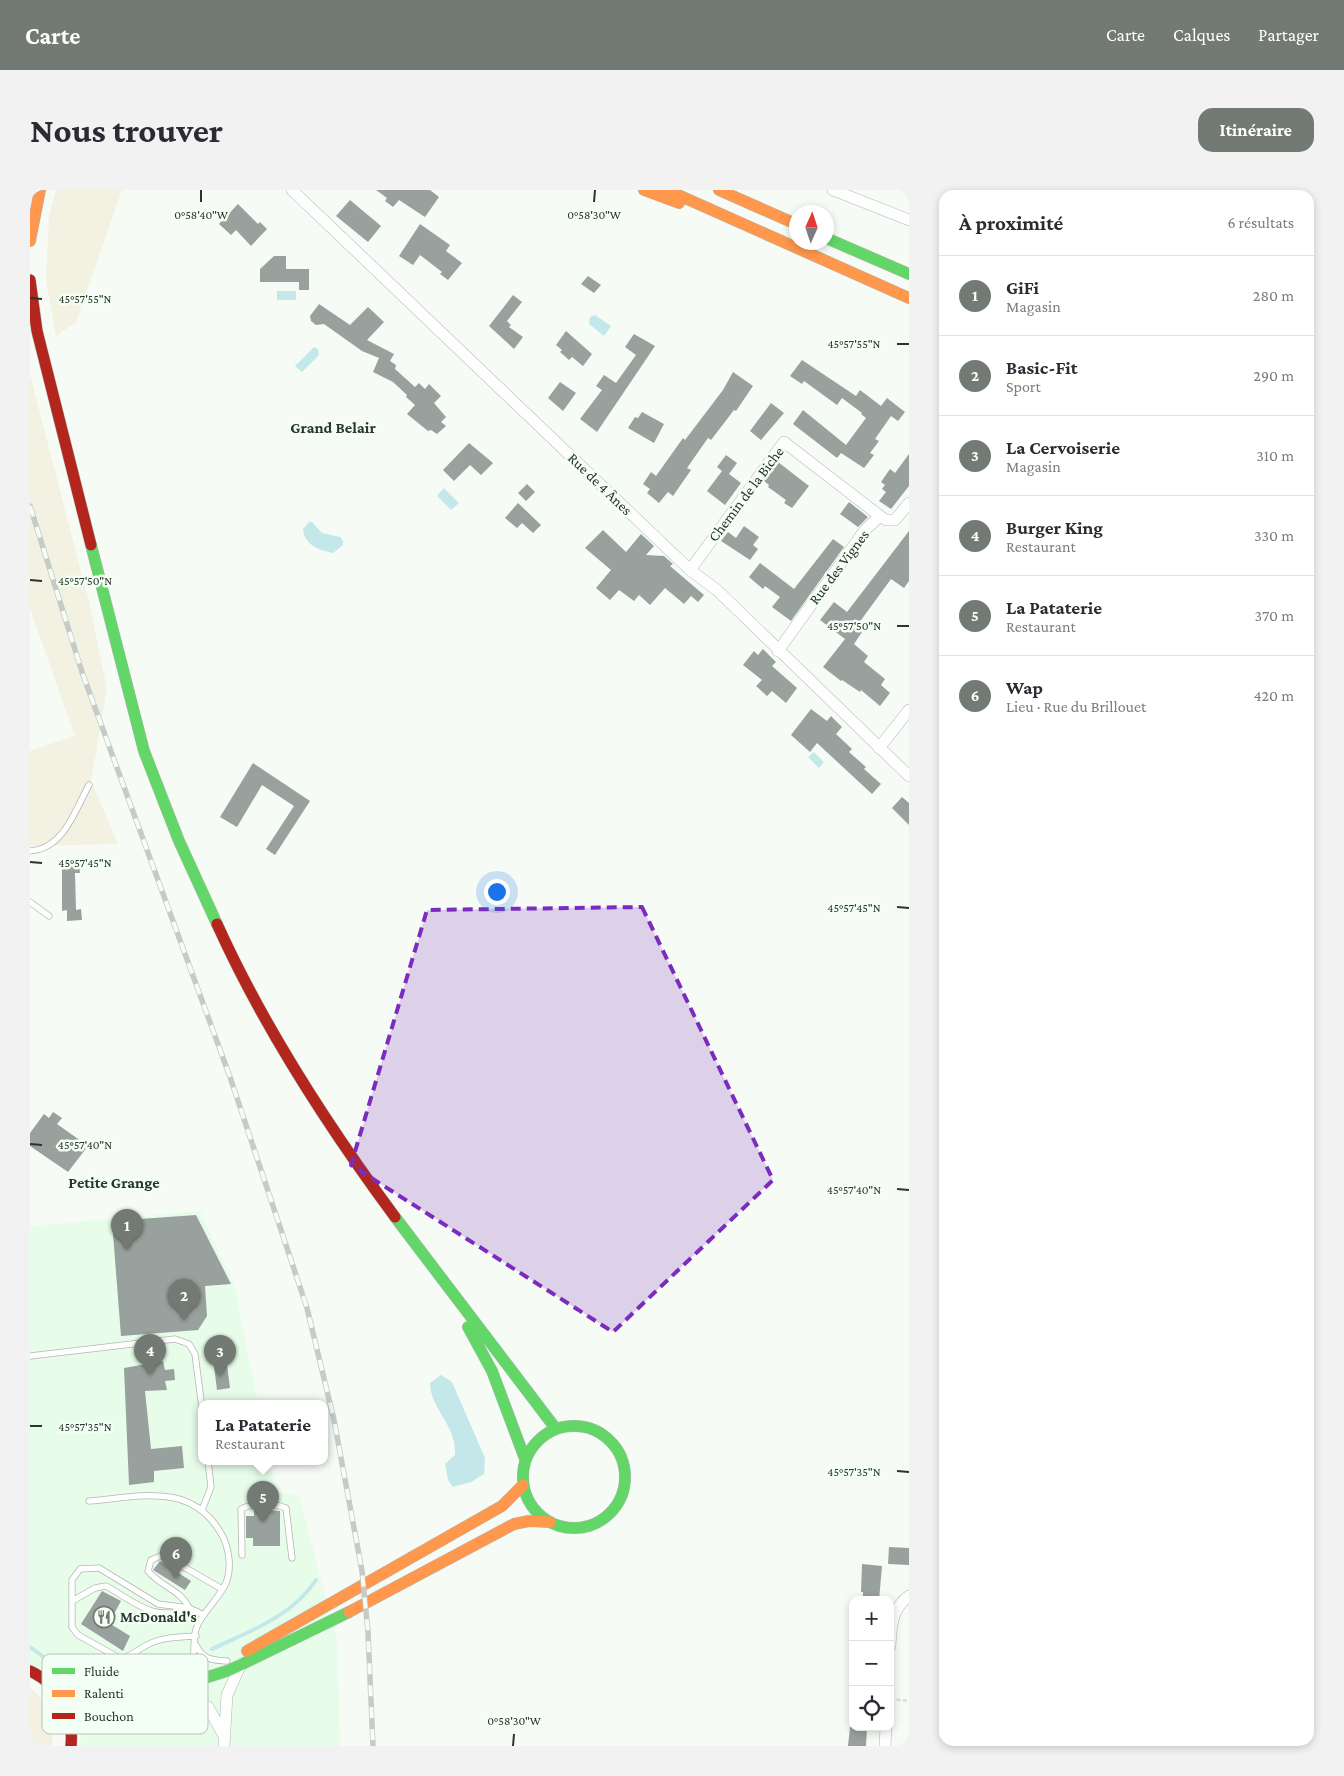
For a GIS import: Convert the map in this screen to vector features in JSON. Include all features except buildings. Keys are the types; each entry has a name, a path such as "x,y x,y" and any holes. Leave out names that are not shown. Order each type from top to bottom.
{"main road":[{"path":"30,241 40,190"},
{"path":"644,190 758,231"},
{"path":"667,190 909,298"},
{"path":"719,190 789,221"},
{"path":"740,190 789,216"},
{"path":"834,241 909,274"},
{"path":"30,280 37,331 70,470 144,751 179,841 232,958 295,1070 345,1150 556,1429"},
{"path":"446,1286 492,1371 525,1459"},
{"path":"208,1679 338,1617 514,1524 529,1521 550,1522 566,1527 583,1527 599,1522 612,1511 621,1497 625,1480 623,1463 616,1448 604,1436 589,1428 572,1426 556,1429 543,1436 532,1446 525,1459 523,1485 528,1500 537,1513 550,1522"},
{"path":"208,1668 238,1657 502,1506 523,1485"},
{"path":"30,1671 42,1678"}],"street":[{"name":"Rue de 4 Ânes","path":"292,190 690,570 702,581 717,590 909,776"},
{"path":"833,190 909,220"},
{"name":"Chemin de la Biche","path":"690,570 784,442 880,516"},
{"name":"Rue des Vignes","path":"778,651 865,530 880,516 886,520 894,520 909,503"},
{"path":"880,748 909,710"},
{"path":"891,1641 896,1608 909,1596"},
{"path":"224,1741 227,1695 242,1664"},
{"path":"208,1707 224,1741"},
{"path":"886,1731 886,1746"}],"lane":[{"path":"30,851 42,850 65,832 89,785"},
{"path":"30,902 48,916"},
{"path":"30,1356 175,1339 189,1344 195,1354 201,1400"},
{"path":"202,1510 211,1487 208,1465"},
{"path":"89,1501 169,1496 189,1502 202,1510 214,1522 227,1544 229,1556 228,1573 222,1589 197,1626 194,1654"},
{"path":"242,1555 241,1509 249,1505 277,1505 286,1508 292,1558"},
{"path":"189,1608 185,1598 155,1580 148,1571 151,1560 162,1555 222,1589"},
{"path":"112,1654 78,1635 72,1627 74,1600 72,1580 80,1569 99,1568 158,1604 189,1608 204,1615"},
{"path":"74,1600 95,1588 106,1586 150,1612 161,1614 189,1608"},
{"path":"136,1654 144,1647 164,1638 195,1640"},
{"path":"195,1640 201,1654"},
{"path":"208,1659 227,1661"}],"path":[{"path":"894,1700 909,1700"}],"highlighted area":[{"path":"642,907 773,1180 613,1332 351,1165 427,910"}],"shaded area":[{"path":"56,190 122,190 76,322 56,336 46,280 49,216"},
{"path":"30,375 89,602 107,689 91,781 118,844 30,846 30,751 75,736 30,609"},
{"path":"200,1211 234,1284 257,1400 198,1400 198,1465 271,1465 276,1492 299,1495 337,1640 340,1746 78,1746 82,1736 81,1734 208,1734 208,1654 42,1654 42,1681 30,1664 30,1226"},
{"path":"30,1688 42,1700 42,1734 52,1734 52,1746 30,1746"}],"water":[{"path":"277,291 296,291 296,300 277,300"},
{"path":"595,315 611,326 604,336 589,324 590,317"},
{"path":"314,347 318,349 319,355 302,372 295,366"},
{"path":"444,488 459,503 451,510 437,496"},
{"path":"309,522 312,522 322,533 340,537 343,545 333,553 313,546 306,539 303,529"},
{"path":"814,752 824,762 819,768 808,757"},
{"path":"441,1375 452,1382 485,1458 484,1474 471,1482 453,1487 448,1480 445,1464 455,1455 454,1444 448,1426 434,1401 430,1383"}],"waterway":[{"path":"212,1649 256,1629 283,1613 306,1593 316,1580"},
{"path":"30,1647 42,1656"}],"railway":[{"path":"30,506 82,672 230,1077 307,1308 334,1420 362,1571 368,1632 373,1746"}],"traffic: fast":[{"path":"834,241 909,274"},
{"path":"91,545 144,751 179,841 217,924"},
{"path":"395,1217 556,1429"},
{"path":"468,1327 492,1371 525,1459"},
{"path":"574,1426 594,1430 610,1441 621,1457 625,1477 621,1497 610,1513 594,1524 574,1528 554,1524 538,1513 527,1497 523,1477 527,1457 538,1441 554,1430 574,1426"},
{"path":"208,1677 230,1670 349,1612"}],"traffic: slow":[{"path":"30,241 40,190"},
{"path":"644,190 679,203"},
{"path":"667,190 909,298"},
{"path":"719,190 789,221"},
{"path":"247,1651 502,1506 523,1485"},
{"path":"349,1612 514,1524 529,1521 550,1522"}],"traffic: jam":[{"path":"30,280 37,331 91,545"},
{"path":"217,924 255,1001 298,1075 345,1147 395,1217"},
{"path":"30,1671 42,1679"},
{"path":"71,1734 71,1746"}],"place":[{"name":"GiFi","path":"127,1250"},
{"name":"Basic-Fit","path":"184,1320"},
{"name":"Burger King","path":"150,1375"},
{"name":"La Cervoiserie","path":"220,1376"},
{"name":"La Pataterie","path":"263,1522"},
{"name":"Wap","path":"176,1578"},
{"name":"McDonald's","path":"104,1617"}],"district":[{"name":"Grand Belair","path":"333,427"},
{"name":"Petite Grange","path":"114,1182"}]}
